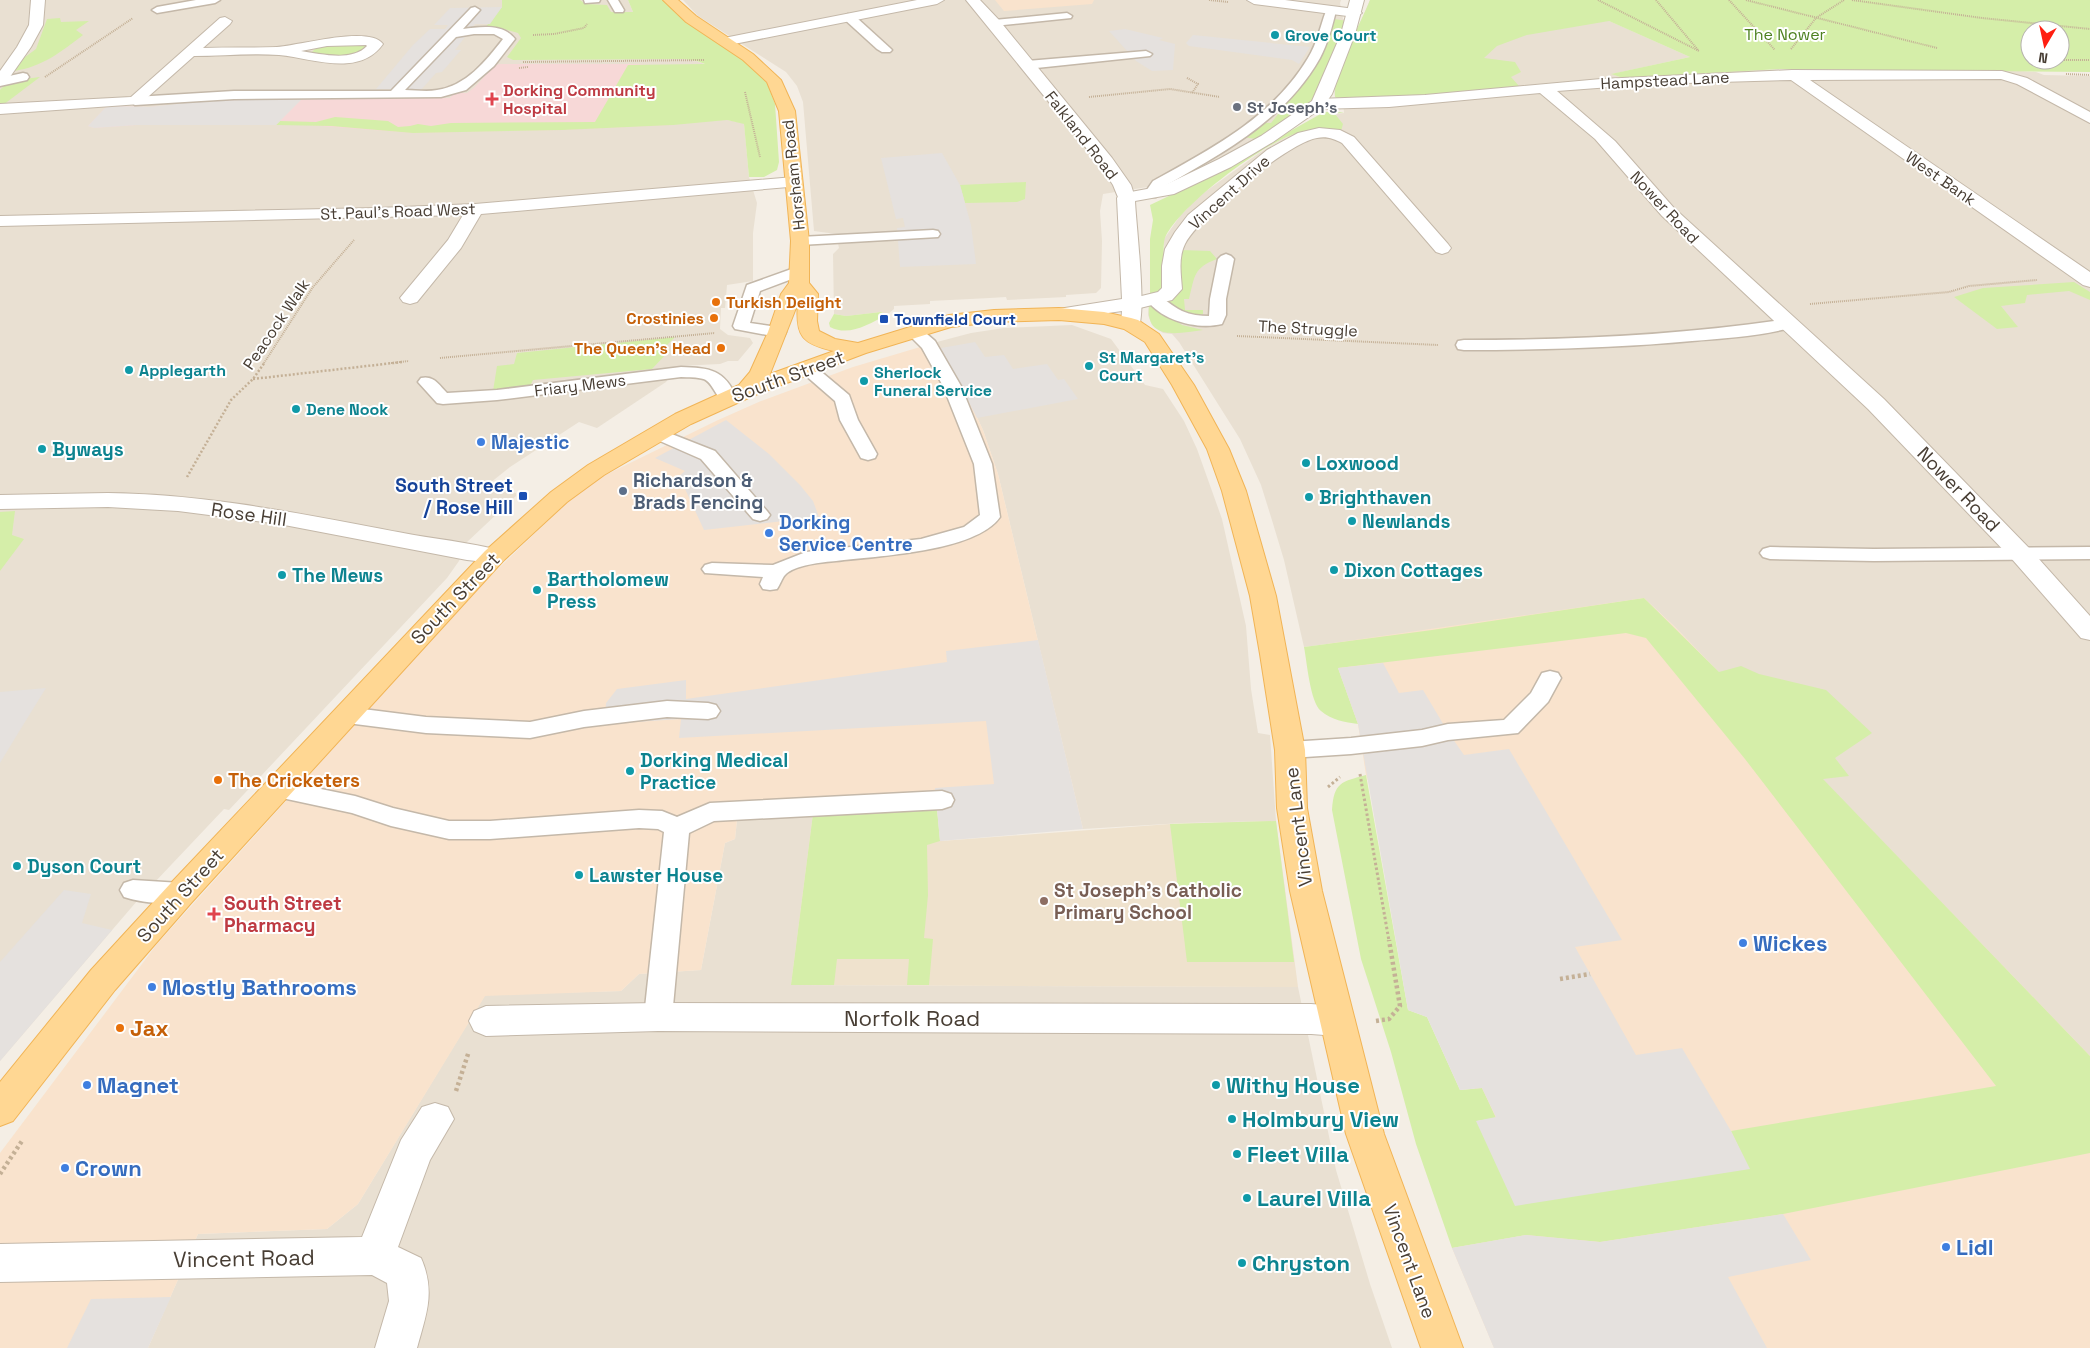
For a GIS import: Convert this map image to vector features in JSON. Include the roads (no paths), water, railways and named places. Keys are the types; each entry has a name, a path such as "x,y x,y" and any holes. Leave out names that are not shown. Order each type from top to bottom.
{"main road":[{"name":"Horsham Road","path":"670,0 691,19 748,57 774,80 787,111 800,242 800,278 791,294 778,332 760,374 737,394"},
{"path":"800,278 808,294 808,329 810,336 821,342 859,349"},
{"name":"South Street","path":"0,1110 103,980 276,789 494,556 559,497 596,470 683,419 737,394 859,349 949,321 994,316 1059,314 1104,318 1132,314"},
{"name":"Vincent Lane","path":"1132,314 1152,338 1183,384 1218,449 1234,491 1263,596 1290,750 1292,808 1306,891 1365,1134 1442,1348"}],"street":[{"path":"0,82 36,25 38,0"},
{"path":"724,42 937,0"},
{"name":"Falkland Road","path":"973,0 994,22 1106,162 1122,185 1126,198 1132,314"},
{"path":"1126,198 1168,190 1225,163 1267,139 1318,104 1324,94 1356,7 1331,11 1254,0"},
{"path":"855,2 883,10"},
{"path":"2,109 135,100 225,21"},
{"path":"190,52 279,50 327,42 368,41 376,44 367,54 352,57 312,58 279,50"},
{"path":"0,55 20,53"},
{"name":"Hampstead Lane","path":"1318,104 1373,103 1691,78 1792,74 1992,75 2013,77 2090,118"},
{"name":"West Bank","path":"1792,74 2087,279"},
{"name":"Nower Road","path":"1544,89 1592,128 1616,152 1643,186 1668,212 1770,309 1872,400 2020,553 2090,632"},
{"name":"Vincent Drive","path":"1155,300 1165,296 1172,289 1172,256 1180,236 1211,204 1272,153 1301,138 1316,133 1330,132 1341,134 1348,140 1442,248"},
{"name":"St. Paul's Road West","path":"0,221 377,213 474,209 794,182"},
{"path":"410,298 471,218 474,209"},
{"path":"1132,314 1155,300"},
{"name":"Rose Hill","path":"0,502 143,501 170,503 279,517 357,530 439,548 494,556"},
{"name":"Norfolk Road","path":"486,1021 658,1017 1292,1018 1338,1021"},
{"path":"375,1256 414,1152 435,1119"},
{"name":"Vincent Road","path":"0,1263 375,1256 407,1272 409,1301 396,1348"}],"lane":[{"path":"157,10 215,0"},
{"path":"589,1 595,0"},
{"path":"613,0 619,10"},
{"path":"395,94 475,10"},
{"path":"1152,194 1158,184 1227,144 1260,122 1287,96 1315,56 1331,11"},
{"path":"994,22 1067,16"},
{"path":"848,17 886,50"},
{"path":"135,100 234,95 437,94 462,87 490,63 509,39 505,34 495,31 452,34"},
{"path":"1027,65 1146,54"},
{"path":"0,82 23,77"},
{"path":"800,242 933,234"},
{"path":"1155,300 1167,311 1182,318 1202,322 1216,320 1219,315 1219,297 1224,280 1226,259"},
{"path":"778,332 742,326 753,288 800,278"},
{"path":"1464,345 1543,346 1655,341 1723,334 1788,324"},
{"path":"712,569 773,578 806,558 922,545 971,531 990,517 983,464 952,386 929,345 914,332"},
{"path":"806,368 842,399 849,420 868,454"},
{"name":"Friary Mews","path":"427,382 443,399 497,395 681,372 709,373 737,394"},
{"path":"659,434 708,455 760,515"},
{"name":"Nower Road","path":"1770,553 2090,553"},
{"path":"1290,750 1360,745 1422,738 1448,732 1510,727 1540,698 1550,678"},
{"path":"346,715 426,725 530,730 584,719 667,709 708,711"},
{"path":"276,789 355,804 391,817 449,830 490,830 639,819 662,820 677,828"},
{"path":"677,828 710,812 942,800"},
{"path":"658,1017 677,828"},
{"path":"133,890 181,893"}],"place":[{"name":"Grove Court","path":"1275,35"},
{"name":"Dorking Community Hospital","path":"492,99"},
{"name":"St Joseph's","path":"1237,107"},
{"name":"Turkish Delight","path":"716,302"},
{"name":"Crostinies","path":"714,318"},
{"name":"Townfield Court","path":"884,319"},
{"name":"The Queen's Head","path":"721,348"},
{"name":"St Margaret's Court","path":"1089,366"},
{"name":"Applegarth","path":"129,370"},
{"name":"Sherlock Funeral Service","path":"864,381"},
{"name":"Dene Nook","path":"296,409"},
{"name":"Majestic","path":"481,442"},
{"name":"Byways","path":"42,449"},
{"name":"Loxwood","path":"1306,463"},
{"name":"Richardson & Brads Fencing","path":"623,491"},
{"name":"South Street / Rose Hill","path":"523,496"},
{"name":"Brighthaven","path":"1309,497"},
{"name":"Newlands","path":"1352,521"},
{"name":"Dorking Service Centre","path":"769,533"},
{"name":"Dixon Cottages","path":"1334,570"},
{"name":"The Mews","path":"282,575"},
{"name":"Bartholomew Press","path":"537,590"},
{"name":"Dorking Medical Practice","path":"630,771"},
{"name":"The Cricketers","path":"218,780"},
{"name":"Dyson Court","path":"17,866"},
{"name":"Lawster House","path":"579,875"},
{"name":"St Joseph's Catholic Primary School","path":"1044,901"},
{"name":"South Street Pharmacy","path":"214,914"},
{"name":"Wickes","path":"1743,943"},
{"name":"Mostly Bathrooms","path":"152,987"},
{"name":"Jax","path":"120,1028"},
{"name":"Magnet","path":"87,1085"},
{"name":"Withy House","path":"1216,1085"},
{"name":"Holmbury View","path":"1232,1119"},
{"name":"Fleet Villa","path":"1237,1154"},
{"name":"Crown","path":"65,1168"},
{"name":"Laurel Villa","path":"1247,1198"},
{"name":"Lidl","path":"1946,1247"},
{"name":"Chryston","path":"1242,1263"}],"park label":[{"name":"The Nower","path":"1785,34"}]}
